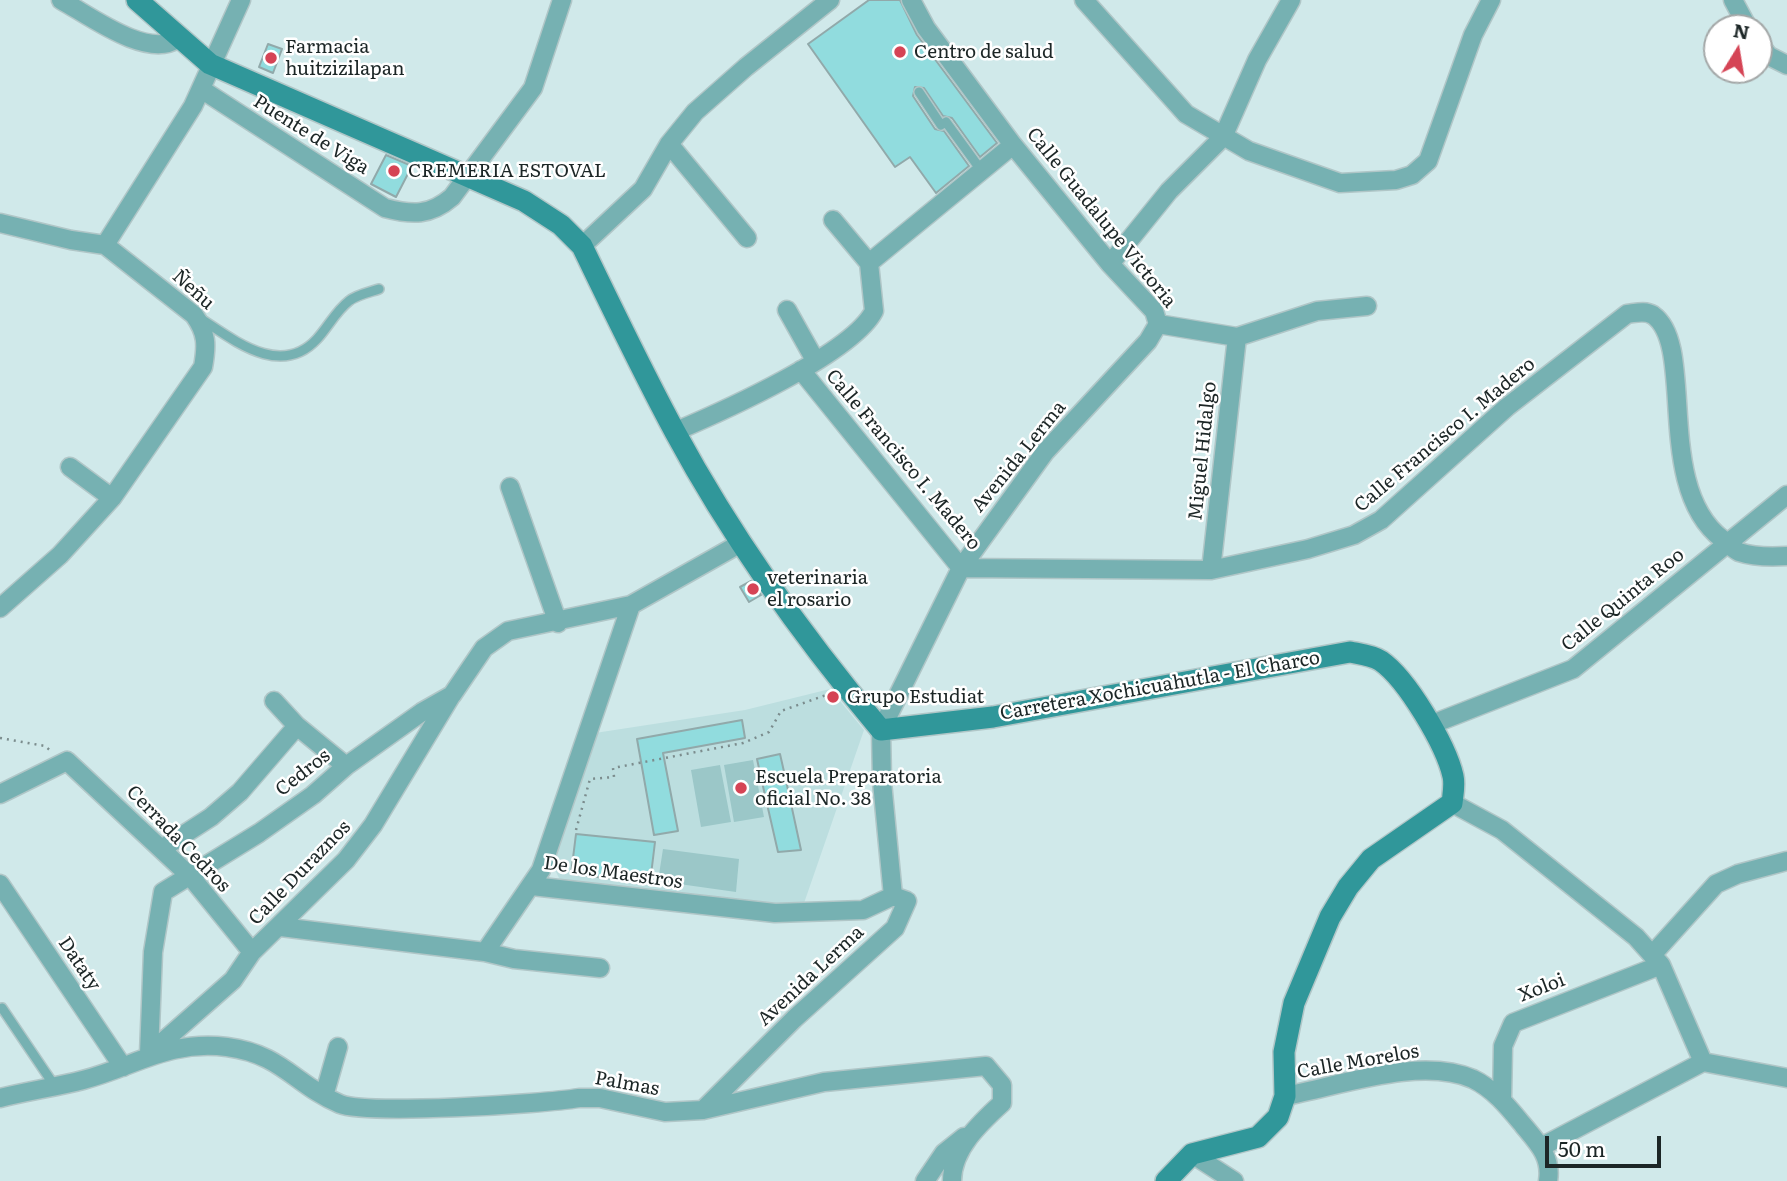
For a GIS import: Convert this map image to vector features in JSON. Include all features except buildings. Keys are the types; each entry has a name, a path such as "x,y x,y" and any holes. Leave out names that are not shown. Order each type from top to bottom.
{"main road":[{"path":"137,0 177,38 210,64 466,174 544,212 582,246 674,432 741,543 845,687 881,730"},
{"name":"Carretera Xochicuahutla - El Charco","path":"881,730 993,717 1350,652 1374,658 1390,669 1430,725 1452,773 1452,803"},
{"path":"1166,1181 1192,1154 1258,1137 1278,1117 1285,1097 1284,1052 1294,1003 1331,916 1348,887 1371,859 1452,803"}],"street":[{"path":"61,0 150,46 168,45 177,38"},
{"path":"0,223 105,245 201,89 241,0"},
{"path":"466,174 533,88 562,0"},
{"path":"582,246 643,189 669,144 718,90 830,0"},
{"name":"Calle Guadalupe Victoria","path":"911,0 926,28 1013,145 1111,264 1154,311 1157,324 1237,337 1317,311 1367,306"},
{"path":"1084,0 1186,114 1249,151 1340,183 1372,184 1412,175 1428,161 1473,35 1491,0"},
{"path":"1111,264 1169,191 1223,137 1257,60 1291,0"},
{"name":"Puente de Viga","path":"201,89 385,208 405,213 437,210 452,197 466,174"},
{"path":"669,144 747,238"},
{"path":"869,263 1013,145"},
{"path":"674,432 728,409 808,365 870,319 874,298 869,263 833,220"},
{"name":"Ñeñu","path":"0,608 60,555 112,498 203,367 207,348 204,329 194,315 105,245"},
{"name":"Calle Francisco I. Madero","path":"787,310 808,365 961,568 1211,570 1308,549 1369,528 1507,407 1627,314 1644,312 1654,316 1669,340 1686,484 1693,506 1710,530 1726,542"},
{"name":"Avenida Lerma","path":"704,1110 794,1019 895,928 907,901 894,896 881,782 881,730 961,568 1030,471 1148,341 1157,324"},
{"name":"Miguel Hidalgo","path":"1211,570 1237,337"},
{"path":"70,467 112,498"},
{"path":"510,487 558,622"},
{"name":"Calle Quinta Roo","path":"1430,725 1573,669 1787,495"},
{"path":"1726,542 1738,551 1764,557 1787,556"},
{"name":"Cedros","path":"149,1054 153,952 163,892 191,877 313,795 346,766 422,712 452,695 494,639 508,631 631,606 741,543"},
{"name":"De los Maestros","path":"631,606 598,693 541,870 532,886 775,913 863,910 894,896"},
{"name":"Calle Duraznos","path":"149,1054 233,980 252,953 346,860 373,825 452,695"},
{"path":"274,701 297,726 346,766"},
{"path":"163,848 211,817 240,792 297,726"},
{"path":"0,794 67,761"},
{"name":"Cerrada Cedros","path":"67,761 191,877 252,953"},
{"path":"1452,803 1502,830 1636,937 1657,960 1703,1062"},
{"path":"1657,960 1716,884 1738,874 1787,861"},
{"name":"Dataty","path":"0,884 123,1067"},
{"path":"485,952 532,886"},
{"path":"281,927 600,968"},
{"name":"Xoloi","path":"1502,1100 1503,1046 1513,1023 1657,960"},
{"name":"Palmas","path":"149,1054 196,1046 254,1053 278,1062 324,1096 360,1109 600,1098 665,1112 704,1110 824,1082 986,1066 997,1076 1004,1096 1002,1103 975,1130 944,1153 925,1181"},
{"path":"324,1096 338,1047"},
{"path":"0,1098 123,1067 149,1054"},
{"path":"1541,1147 1703,1062 1787,1078"},
{"name":"Calle Morelos","path":"1285,1097 1423,1069 1448,1071 1474,1080 1502,1100 1549,1160 1548,1181"},
{"name":"Palmas","path":"952,1181 954,1164 975,1130"},
{"path":"1192,1154 1234,1181"}],"lane":[{"path":"919,92 941,125 946,122 981,170"},
{"path":"194,315 250,350 271,356 298,354 315,341 350,300 379,289"},
{"path":"2,1008 54,1084"}],"path":[{"path":"576,830 590,779 614,777 612,768 743,743 769,732 781,711 845,687"},
{"path":"0,738 45,746 67,761"}],"shaded area":[{"path":"830,689 864,730 803,906 560,880 551,862 595,733 745,710"},
{"path":"753,760 764,817 734,822 724,765"},
{"path":"720,765 731,822 701,827 691,770"},
{"path":"663,849 739,859 736,892 658,881"}],"place":[{"name":"Centro de salud","path":"900,52"},
{"name":"Farmacia huitzizilapan","path":"271,58"},
{"name":"CREMERIA ESTOVAL","path":"394,171"},
{"name":"veterinaria el rosario","path":"753,589"},
{"name":"Grupo Estudiat","path":"833,697"},
{"name":"Escuela Preparatoria oficial No. 38","path":"741,788"}]}
